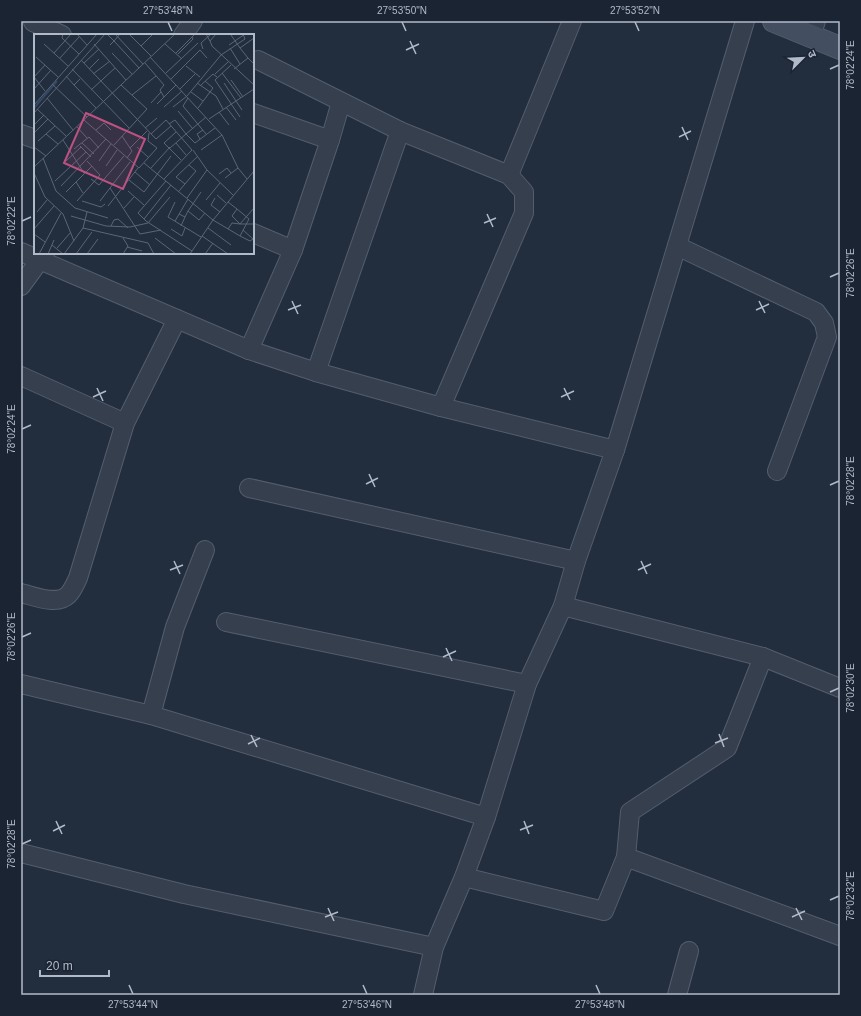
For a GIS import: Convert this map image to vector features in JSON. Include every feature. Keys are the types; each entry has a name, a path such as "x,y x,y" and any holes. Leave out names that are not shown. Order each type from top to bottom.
{"main road":[{"path":"774,21 814,28 840,48"}],"street":[{"path":"184,34 193,21"},
{"path":"509,174 572,21"},
{"path":"423,995 434,947 464,877 486,817 527,684 563,606 576,561 615,450 745,21"},
{"path":"33,22 60,34"},
{"path":"258,60 400,131 509,174 524,192 524,213 441,407"},
{"path":"249,350 293,250 330,140 341,102"},
{"path":"254,113 330,140"},
{"path":"316,372 400,131"},
{"path":"21,134 34,139"},
{"path":"254,233 293,250"},
{"path":"677,246 816,312 824,323 827,337 777,471"},
{"path":"21,252 43,256 177,320 249,350 316,372 441,407 615,450"},
{"path":"21,286 43,256"},
{"path":"21,593 49,600 57,600 66,597 73,589 78,578 125,422 177,320"},
{"path":"21,376 125,422"},
{"path":"249,488 576,561"},
{"path":"151,716 175,627 205,550"},
{"path":"563,606 763,657 840,688"},
{"path":"226,622 527,684"},
{"path":"464,877 604,910 626,857 630,812 727,748 763,657"},
{"path":"21,684 151,716 486,817"},
{"path":"21,853 184,894 434,947"},
{"path":"626,857 840,936"},
{"path":"677,995 689,951"}]}
